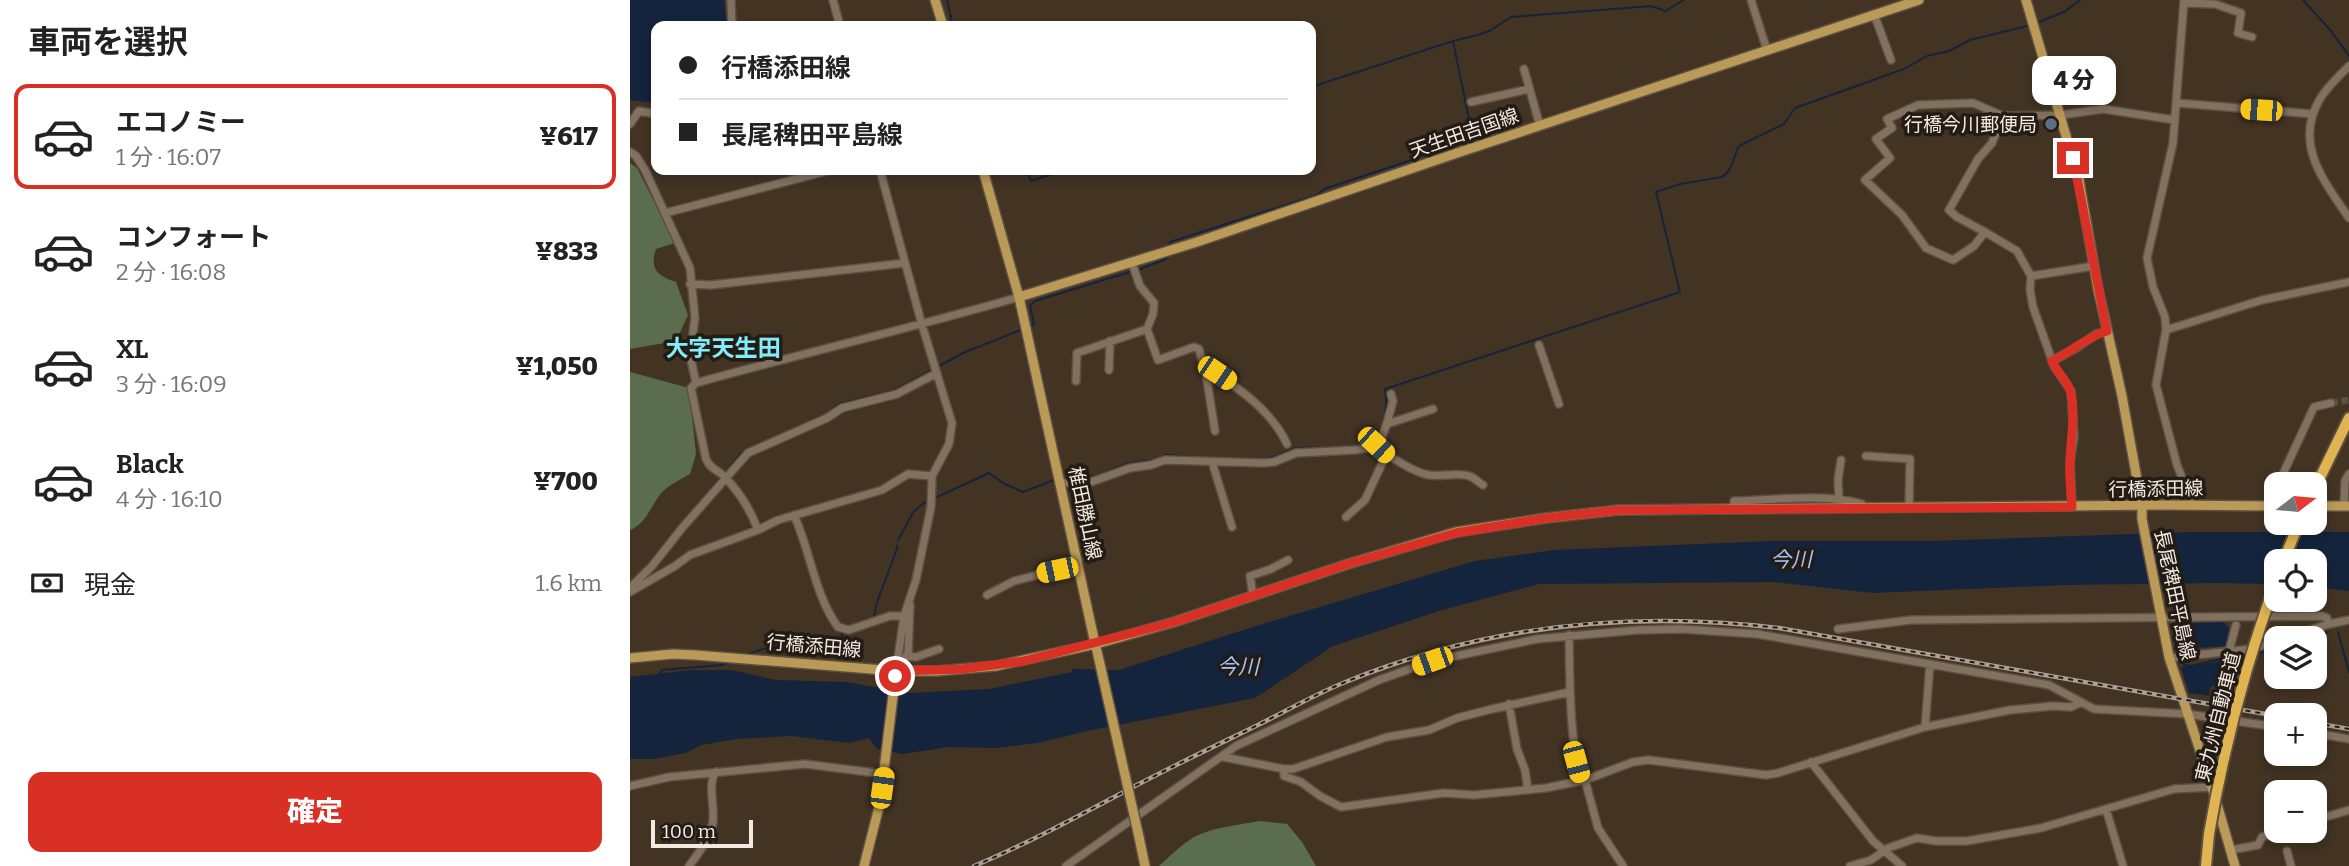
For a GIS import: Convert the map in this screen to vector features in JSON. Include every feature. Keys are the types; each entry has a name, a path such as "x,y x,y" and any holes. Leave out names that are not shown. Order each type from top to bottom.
{"highway":[{"path":"2323,472 2348,420"},
{"name":"東九州自動車道","path":"2206,866 2209,834 2236,707 2266,612"}],"main road":[{"path":"935,0 941,21"},
{"name":"天生田吉国線","path":"1019,297 1132,263 1919,0"},
{"name":"長尾稗田平島線","path":"2026,0 2079,180 2122,396 2142,507 2141,519 2169,658 2235,866"},
{"name":"椎田勝山線","path":"985,175 1019,297 1145,866"},
{"name":"行橋添田線","path":"630,659 695,654 896,673 996,666 1096,647 1348,564 1456,533 1546,518 1619,510 2264,506"},
{"path":"2328,506 2346,506"},
{"path":"864,866 880,803 896,673"}],"street":[{"path":"731,0 732,21"},
{"path":"833,0 839,21"},
{"path":"1751,0 1767,50"},
{"path":"2193,505 2178,465 2156,386 2165,317 2147,258 2166,182 2175,120 2184,1 2215,4 2241,13 2238,33 2252,37"},
{"path":"1874,14 1891,60"},
{"path":"2349,66 2320,98 2313,114 2310,145 2314,162 2349,218"},
{"path":"1524,69 1540,126"},
{"path":"1471,102 1530,89"},
{"path":"1985,232 1974,246 1953,260 1926,248 1902,215 1865,180 1890,158 1876,139 1892,128 1887,119 1918,105 1973,103 2003,116 2062,115 2103,109 2175,120"},
{"path":"2177,103 2313,114"},
{"path":"630,124 639,111 651,113"},
{"path":"2003,116 1992,143 1978,159 1949,210 2017,251 2031,276 2033,307 2052,361 2067,384 2072,402 2072,507"},
{"path":"630,152 645,170 688,260 695,330 690,355 696,383"},
{"path":"665,213 812,175"},
{"path":"881,175 922,325 950,412 951,432 945,454 932,476 931,507 911,600 908,656"},
{"path":"691,284 711,285 905,263"},
{"path":"1132,263 1140,286 1154,303 1147,329 1158,359 1194,347 1199,349 1214,431"},
{"path":"2031,276 2094,266"},
{"path":"2165,330 2262,300 2349,282"},
{"path":"758,530 753,517 726,478 708,465 691,388 696,383 922,325 1019,297"},
{"path":"1076,381 1077,353 1147,329"},
{"path":"2052,361 2096,334 2107,331"},
{"path":"1109,370 1110,341"},
{"path":"1539,345 1559,404"},
{"path":"1204,365 1230,382 1268,414 1282,431 1287,444"},
{"path":"630,590 748,453 827,418 842,408 897,394 937,373"},
{"path":"1061,483 1091,482 1130,468 1165,460 1274,462 1296,453 1368,449 1376,445 1382,437 1393,401 1391,394"},
{"path":"2284,472 2314,407 2331,403"},
{"path":"1387,424 1433,409"},
{"path":"1376,445 1386,455 1430,475 1469,476 1483,485"},
{"path":"1346,517 1365,500 1386,455"},
{"path":"1866,456 1910,459 1909,508"},
{"path":"1839,499 1841,460"},
{"path":"1212,462 1232,527"},
{"path":"630,590 690,555 794,515 882,491 908,474 932,476"},
{"path":"2346,506 2345,481 2349,474"},
{"path":"1734,509 1734,501 1839,499 1862,504 1862,509"},
{"path":"794,515 816,583 838,627 849,630 890,616 904,616"},
{"path":"1253,596 1250,576 1288,560"},
{"path":"987,595 1014,581 1057,570 1078,561"},
{"path":"896,673 904,616 911,600"},
{"path":"1838,629 1911,620 2159,614 2322,615 2327,618 2329,624"},
{"path":"2323,626 2349,620"},
{"path":"2217,696 2236,625"},
{"path":"1066,866 1236,746 1379,680 1432,661 1514,643 1569,635 1638,630 1758,634 2049,685 2094,709 2187,714 2264,725"},
{"path":"1569,635 1570,692 1576,762 1598,828 1623,866"},
{"path":"2169,658 2230,652 2264,645"},
{"path":"898,655 916,657 939,649"},
{"path":"1925,727 1930,664"},
{"path":"1223,757 1284,769 1305,766 1387,737 1429,730 1457,718 1570,692"},
{"path":"2052,705 2067,694"},
{"path":"1284,769 1284,776 1301,782 1341,807 1444,793 1474,795 1528,790 1583,780 1615,767 1649,760 1766,775 1925,727 2010,710 2052,705 2071,707 2080,703"},
{"path":"1509,705 1528,790"},
{"path":"2327,735 2349,739"},
{"path":"1811,762 1883,851 1902,866"},
{"path":"630,786 669,777 805,764 884,774"},
{"path":"689,866 713,823 712,782 716,772"},
{"path":"1850,866 1871,860 1888,848 1917,838 1967,841 2041,828 2174,789 2212,787"},
{"path":"2106,809 2123,866"},
{"path":"2327,816 2349,810"},
{"path":"2231,850 2258,845 2264,836"},
{"path":"2287,851 2291,866"}],"green space":[{"path":"630,163 637,168 675,243 656,249 655,267 664,277 676,282 688,315 676,341 630,349"},
{"path":"630,372 689,388 696,454 690,474 662,492 645,518 630,530"},
{"path":"1260,821 1287,824 1302,842 1316,866 1159,866 1194,837 1218,829"}],"water":[{"path":"630,0 724,0 726,21 651,21 651,102 630,100"},
{"name":"今川","path":"2192,532 2264,532 2264,536 2328,536 2328,532 2349,532 2349,591 2327,588 2327,549 2264,549 2264,584 2067,585 1873,593 1773,582 1539,584 1442,610 1333,646 1255,698 1038,743 996,748 949,747 903,754 877,749 869,738 849,743 792,736 736,739 701,745 686,753 654,759 630,759 630,677 691,670 731,670 776,680 846,682 910,693 989,689 1072,672 1072,669 1119,670 1475,561 1554,550 1772,541 1930,541"},
{"path":"2223,622 2229,628 2226,646 2179,649 2174,624"},
{"path":"2222,661 2216,684 2210,688 2209,696 2189,693 2181,667"}],"waterway":[{"path":"947,0 952,21"},
{"path":"1316,85 1478,35 1511,17 1651,6 1665,11 1684,0"},
{"path":"2036,23 2064,12 2080,0"},
{"path":"2303,0 2349,56"},
{"path":"1063,480 1095,476 1129,463 1154,460 1166,455 1257,459 1299,448 1349,447 1367,443 1373,440 1383,423 1386,409 1385,389 1680,292 1656,192 1680,184 1722,177 1731,167 1739,146 1784,124 1795,108 1904,69 1927,56 1949,51 1970,40 2031,25"},
{"path":"1169,248 1170,242 1317,195 1324,189 1415,159 1415,154 1432,148 1436,151 1473,139 1453,41"},
{"path":"1029,175 1031,181 1049,175"},
{"path":"1138,270 1166,259 1167,256"},
{"path":"1028,327 1034,324 1030,306 1035,301 1133,271"},
{"path":"939,366 963,353 1023,329"},
{"path":"751,448 825,415 839,404 893,391 934,369"},
{"path":"726,472 740,454 746,451"},
{"path":"935,498 989,473 1023,492 1054,480"},
{"path":"703,499 722,476"},
{"path":"898,540 914,511 928,500"},
{"path":"645,568 688,516"},
{"path":"874,618 897,546"},
{"path":"2338,632 2349,672"},
{"path":"746,655 774,647 817,651 834,649 843,646 842,633"},
{"path":"2257,653 2264,652"},
{"path":"2232,657 2245,655"},
{"path":"2184,665 2191,666 2221,659"},
{"path":"660,674 662,670 722,665 731,661"}],"tunnel":[{"path":"2331,403 2349,400"}],"railway":[{"path":"974,866 1343,683 1449,647 1557,627 1667,621 1779,628 2264,714"},
{"path":"2327,725 2349,729"}],"place":[{"name":"行橋今川郵便局","path":"2051,124"}],"district":[{"name":"大字天生田","path":"723,348"}],"route":[{"path":"895,676 896,671 996,666 1072,650 1174,622 1348,564 1456,533 1546,518 1619,510 2072,507 2072,402 2067,384 2052,361 2096,334 2107,331 2073,158"}]}
